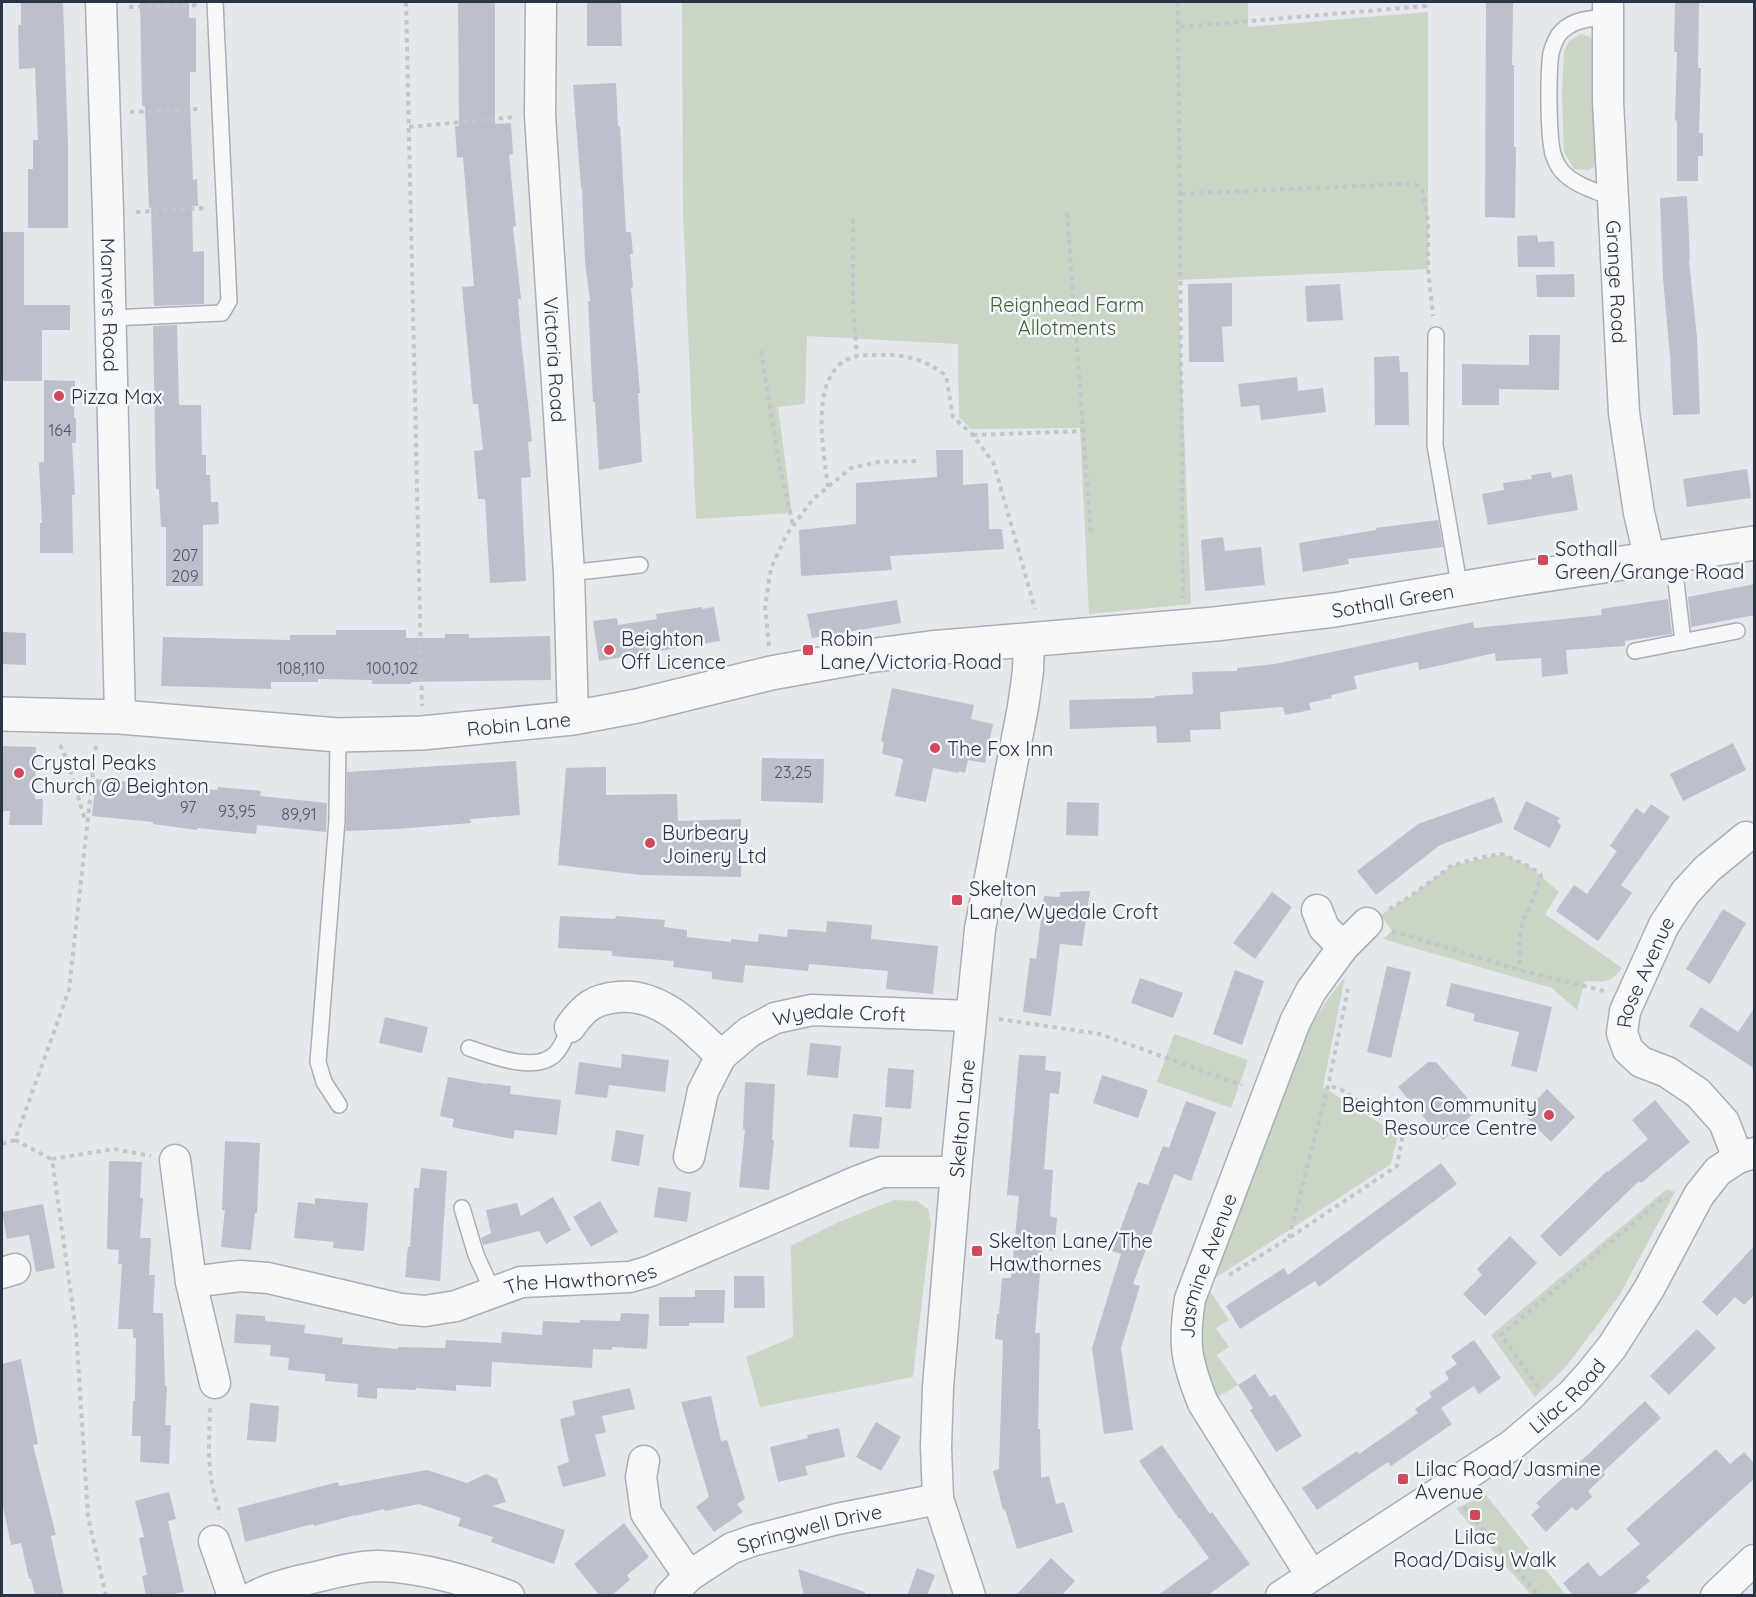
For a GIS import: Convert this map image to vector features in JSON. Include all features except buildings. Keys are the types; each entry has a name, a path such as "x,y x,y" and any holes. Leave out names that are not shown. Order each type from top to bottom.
{"street":[{"name":"Victoria Road","path":"541,2 540,115 569,573 573,718"},
{"name":"Manvers Road","path":"101,5 110,318 110,716"},
{"name":"Grange Road","path":"1608,10 1608,100 1624,413 1639,513 1662,558"},
{"name":"Sothall Green","path":"1036,639 1215,624 1334,610 1517,579 1755,543"},
{"name":"Robin Lane","path":"2,714 110,716 338,735 422,733 573,718 637,706 771,673 860,657 930,648 1036,639"},
{"name":"Skelton Lane","path":"970,1596 938,1499 936,1447 938,1387 980,929 1036,639"},
{"name":"Rose Avenue","path":"1746,837 1707,869 1685,893 1664,925 1625,1011 1622,1033 1628,1050 1641,1062 1667,1072 1698,1093 1724,1122 1746,1155"},
{"path":"1317,910 1324,928 1343,947"},
{"name":"Jasmine Avenue","path":"1311,1575 1203,1403 1191,1373 1185,1329 1190,1299 1295,1022 1311,991 1343,947 1367,923"},
{"path":"570,1027 580,1012 601,999 631,996 658,1004 668,1010 685,1022 722,1056"},
{"name":"Wyedale Croft","path":"689,1157 703,1091 722,1056 749,1032 775,1018 812,1010 971,1016"},
{"name":"Lilac Road","path":"1281,1596 1512,1445 1555,1409 1591,1373 1612,1347 1648,1289 1699,1195 1718,1171 1746,1155"},
{"path":"175,1160 191,1282 215,1383"},
{"name":"The Hawthornes","path":"191,1282 240,1276 268,1278 401,1309 425,1311 456,1306 521,1282 630,1277 650,1271 882,1172 956,1172"},
{"name":"Springwell Drive","path":"644,1461 642,1477 646,1513 680,1586 732,1548 755,1540 837,1519 938,1499"},
{"path":"214,1541 233,1596"},
{"path":"1716,1596 1755,1560"},
{"path":"255,1596 291,1583 342,1583 379,1566 471,1582 509,1596"}],"lane":[{"path":"110,318 222,313 229,301 215,3"},
{"path":"1608,10 1568,26 1559,34 1551,53 1550,111 1552,151 1555,161 1563,172 1582,185 1613,198"},
{"path":"1436,335 1435,445 1460,590"},
{"path":"1662,558 1683,642"},
{"path":"569,573 640,565"},
{"path":"1635,651 1737,631"},
{"path":"338,735 337,820 318,1062 324,1082 339,1106"},
{"path":"469,1048 523,1063 545,1061 557,1052 570,1027"},
{"path":"462,1208 476,1255 493,1292"}],"path":[{"path":"406,2 422,733"},
{"path":"1178,2 1183,626"},
{"path":"1180,27 1426,6 1426,2"},
{"path":"101,5 215,3"},
{"path":"105,113 219,108"},
{"path":"409,127 540,115"},
{"path":"1181,194 1402,184 1422,188 1428,221 1428,269 1436,335"},
{"path":"108,212 157,212 225,207"},
{"path":"1067,213 1091,536"},
{"path":"853,219 853,309 857,356"},
{"path":"761,351 780,468 793,526"},
{"path":"828,487 822,403 829,378 843,362 857,356 893,354 927,362 946,376 952,417 973,435 994,464 1036,639"},
{"path":"973,435 1084,431"},
{"path":"771,673 765,606 771,568 793,526 813,499 851,468 879,462 919,461"},
{"path":"46,715 68,762 86,824"},
{"path":"15,1140 69,990 86,824 110,716"},
{"path":"1367,923 1411,896 1451,866 1502,854 1532,868 1541,875 1539,888 1528,908 1521,930 1520,970"},
{"path":"1367,923 1520,970 1632,997"},
{"path":"1289,1238 1328,1086 1348,988"},
{"path":"971,1016 1100,1034 1266,1094"},
{"path":"1190,1299 1289,1238 1397,1166 1403,1133 1339,1088 1328,1086"},
{"path":"2,1144 15,1140 51,1159 114,1149 175,1160"},
{"path":"51,1159 76,1330 88,1517 106,1596"},
{"path":"1555,1409 1501,1335 1664,1197 1689,1210"},
{"path":"214,1541 227,1533 208,1471 210,1398 215,1383"},
{"path":"1447,1487 1539,1596"}],"green space":[{"name":"Reignhead Farm Allotments","path":"682,2 1248,2 1248,27 1428,12 1428,269 1178,280 1191,604 1089,614 1080,428 971,429 959,417 958,344 807,336 805,404 778,407 792,513 696,519 683,211"},
{"path":"1581,34 1590,37 1594,44 1597,149 1594,167 1589,170 1574,169 1564,152 1562,93 1564,52 1569,41"},
{"path":"1502,854 1532,868 1559,892 1545,914 1622,968 1614,977 1606,981 1585,981 1577,1010 1552,988 1383,939 1392,931 1381,915 1451,866"},
{"path":"1345,977 1323,1087 1398,1135 1391,1164 1212,1280 1308,1031 1327,1000"},
{"path":"1174,1034 1248,1060 1231,1108 1157,1082"},
{"path":"1667,1189 1675,1192 1619,1296 1565,1368 1535,1397 1491,1335"},
{"path":"894,1200 917,1201 928,1209 931,1224 913,1377 760,1407 746,1357 793,1337 791,1246 841,1221"},
{"path":"1210,1291 1229,1320 1216,1328 1229,1347 1217,1355 1238,1385 1218,1397 1204,1358 1200,1331 1204,1304"},
{"path":"1486,1495 1566,1595 1531,1595 1456,1508"}],"place":[{"name":"Pizza Max","path":"59,396"},
{"name":"Sothall Green/Grange Road","path":"1543,560"},
{"name":"Beighton Off Licence","path":"609,650"},
{"name":"Robin Lane/Victoria Road","path":"808,650"},
{"name":"The Fox Inn","path":"935,748"},
{"name":"Crystal Peaks Church @ Beighton","path":"19,773"},
{"name":"Burbeary Joinery Ltd","path":"650,843"},
{"name":"Skelton Lane/Wyedale Croft","path":"957,900"},
{"name":"Beighton Community Resource Centre","path":"1549,1115"},
{"name":"Skelton Lane/The Hawthornes","path":"977,1251"},
{"name":"Lilac Road/Jasmine Avenue","path":"1403,1479"},
{"name":"Lilac Road/Daisy Walk","path":"1475,1515"}]}
